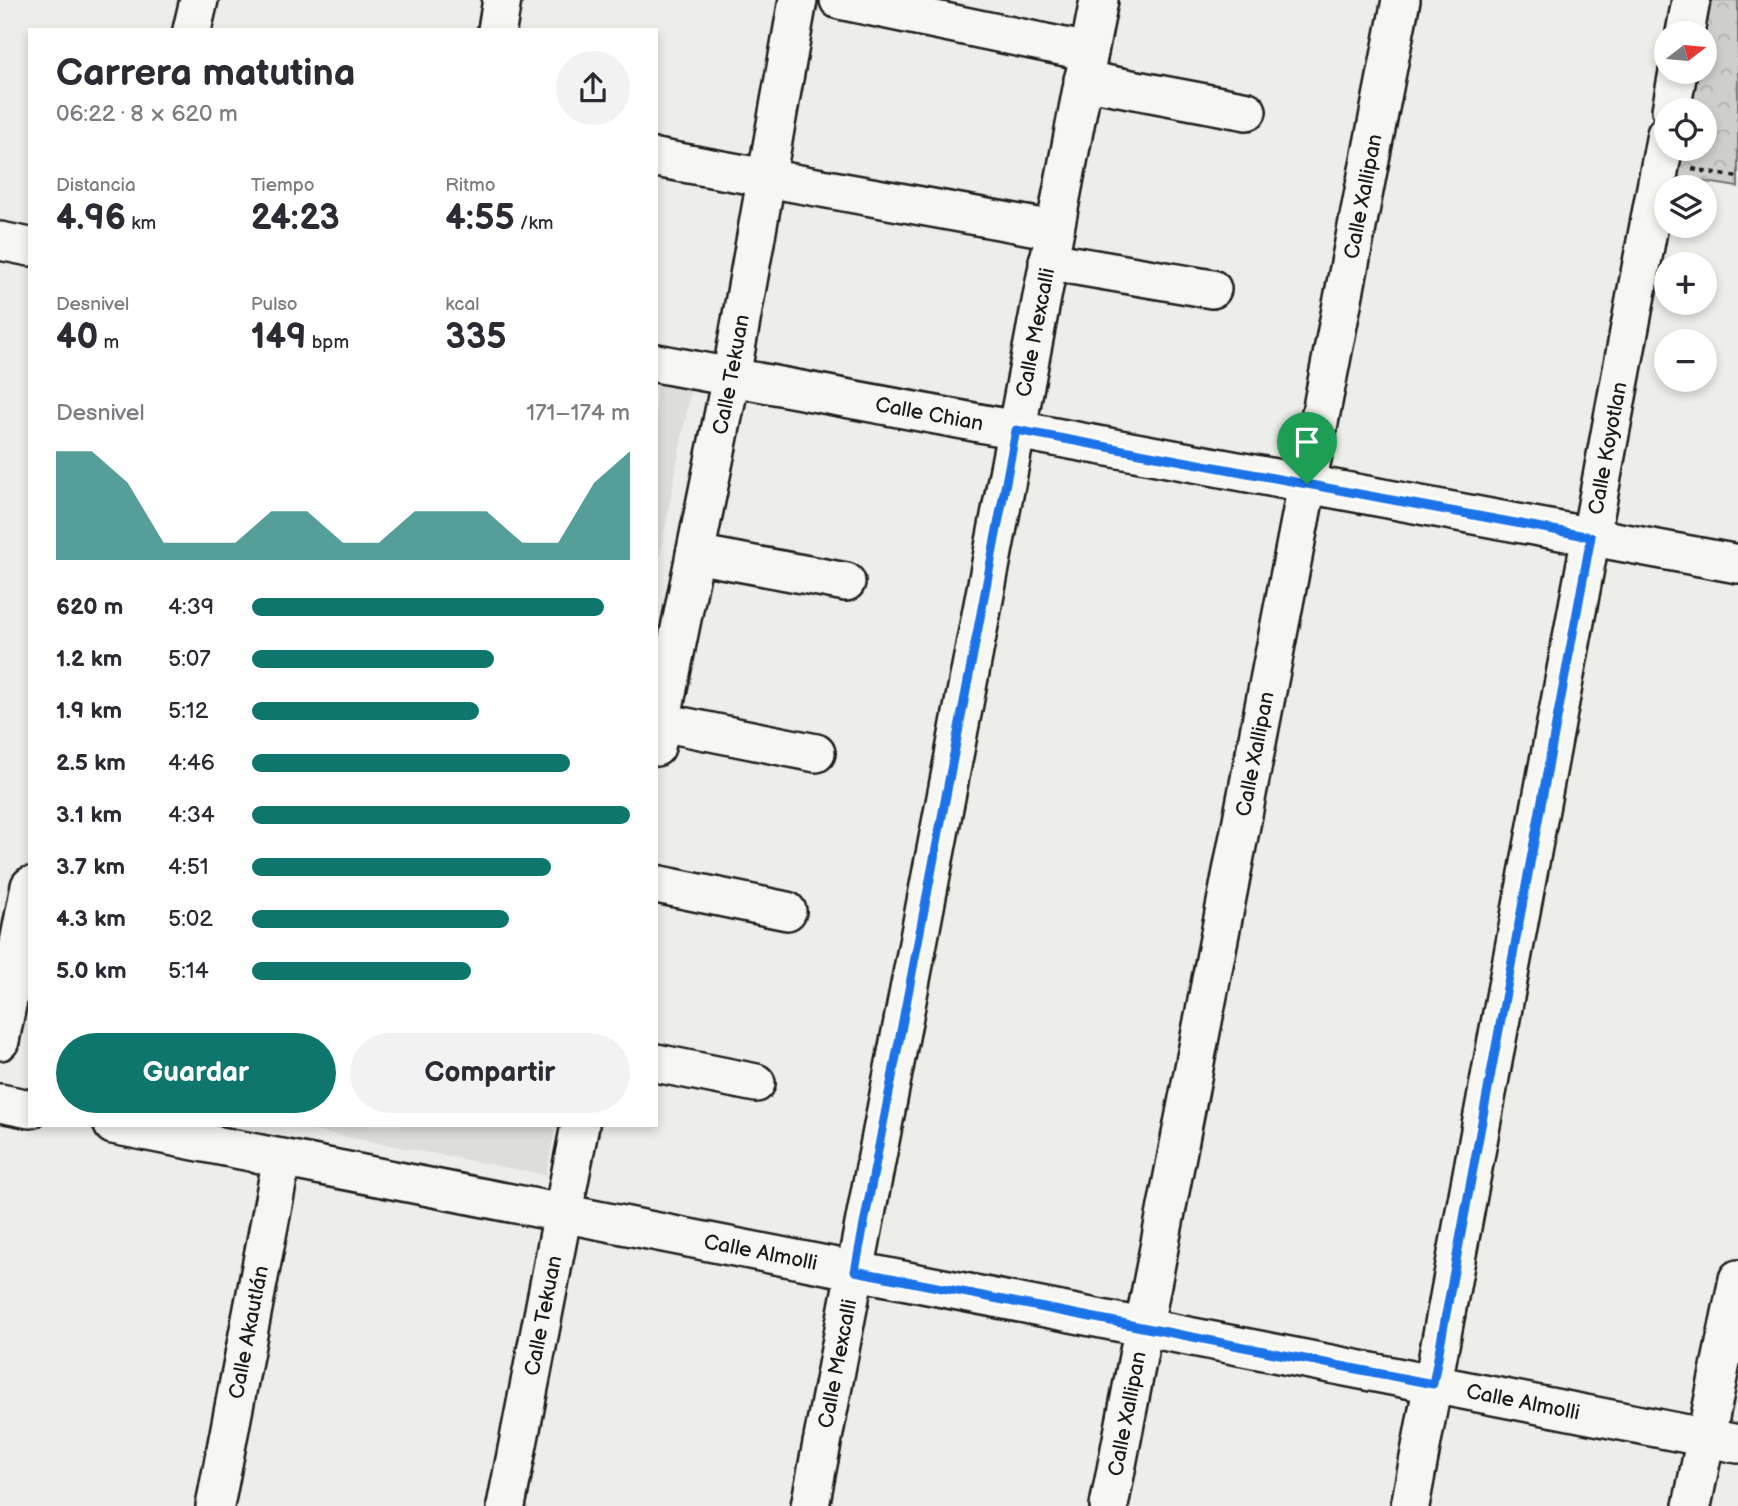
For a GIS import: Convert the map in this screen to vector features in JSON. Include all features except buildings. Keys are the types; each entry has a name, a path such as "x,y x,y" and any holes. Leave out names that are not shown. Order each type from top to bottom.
{"street":[{"path":"192,28 199,0"},
{"path":"497,28 502,0"},
{"name":"Calle Tekuan","path":"659,735 731,377 798,0"},
{"path":"839,0 1247,111"},
{"name":"Calle Mexcalli","path":"810,1506 1099,0"},
{"name":"Calle Xallipan","path":"1109,1506 1401,0"},
{"path":"1687,21 1691,0"},
{"path":"658,158 765,178 1051,245 1212,289"},
{"name":"Calle Koyotlan","path":"1410,1506 1661,161"},
{"path":"0,241 28,247"},
{"name":"Calle Chian","path":"658,363 1738,564"},
{"path":"695,554 846,582"},
{"path":"659,735 816,753"},
{"path":"658,884 787,911"},
{"path":"0,1041 28,896"},
{"path":"658,1063 756,1083"},
{"path":"0,1103 28,1109"},
{"name":"Calle Almolli","path":"123,1127 1722,1441"},
{"name":"Calle Tekuan","path":"506,1506 580,1127"},
{"name":"Calle Akautlán","path":"215,1506 282,1158"},
{"path":"1692,1506 1722,1441 1738,1279"}],"path":[{"path":"1695,161 1737,177 1738,168"}],"shaded area":[{"path":"658,383 691,389 658,566"},
{"path":"295,1127 556,1127 546,1175"}],"green space":[{"path":"1708,0 1738,0 1738,187 1717,184 1717,175 1674,175 1677,161 1717,161 1717,98 1689,98 1691,84 1717,84 1717,21 1704,21"}],"route":[{"path":"1016,430 1307,484 1591,537 1433,1384 855,1271 1016,430"}]}
